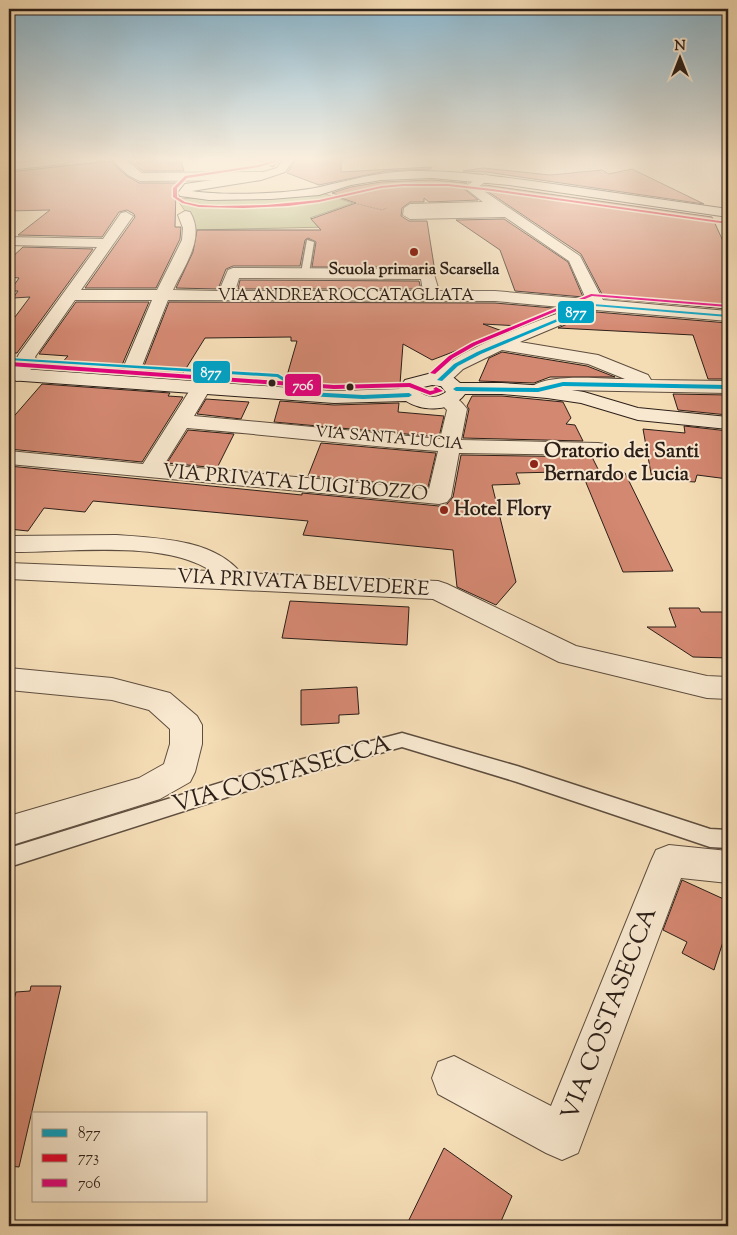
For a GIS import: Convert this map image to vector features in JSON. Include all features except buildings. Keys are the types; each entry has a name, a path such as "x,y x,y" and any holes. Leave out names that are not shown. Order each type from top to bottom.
{"street":[{"path":"16,367 26,358 126,216"},
{"path":"134,366 162,296 189,240 190,228 185,216"},
{"path":"411,216 426,222 437,224 521,221"},
{"path":"448,390 456,365 593,305 595,301 575,259 512,216"},
{"path":"9,242 107,244"},
{"path":"225,296 233,272 428,274 432,296"},
{"path":"324,296 327,273"},
{"name":"VIA ANDREA ROCCATAGLIATA","path":"72,294 521,297 620,308 728,316"},
{"path":"501,344 592,359 641,378 644,384"},
{"path":"16,367 134,366 278,376 307,394"},
{"path":"16,367 202,386 307,394 363,397 410,395 430,403 448,390 538,390 579,397 632,412 728,423"},
{"path":"538,390 563,384 728,387"},
{"name":"VIA PRIVATA LUIGI BOZZO","path":"202,386 149,472 439,497 457,409 448,390"},
{"name":"VIA SANTA LUCIA","path":"181,421 450,446 598,449"},
{"path":"9,458 149,472"},
{"path":"9,544 162,546 197,554 220,565 234,581"},
{"name":"VIA PRIVATA BELVEDERE","path":"9,571 438,590 569,655 707,687 728,688"},
{"path":"9,679 112,689 159,701 186,725 186,744 178,772 148,789 9,831"},
{"name":"VIA COSTASECCA","path":"454,1078 562,1137 669,861 728,867"}],"lane":[{"path":"305,273 310,242"},
{"name":"VIA COSTASECCA","path":"9,858 265,777 402,740 516,774 710,838 728,839"}],"green space":[{"path":"188,216 317,216 310,218 330,227 194,230"}],"transit line":[{"name":"773","path":"675,216 727,223"},
{"name":"706","path":"433,373 451,357 474,344 591,295 728,306"},
{"name":"877","path":"440,380 456,365 479,353 593,305 728,316"},
{"name":"877","path":"9,359 278,376 307,394 363,397 409,395"},
{"name":"706","path":"10,364 334,387 410,385 430,393 440,391 436,389"},
{"name":"877","path":"456,389 538,390 563,384 728,387"}],"place":[{"name":"Scuola primaria Scarsella","path":"414,252"},
{"name":"Oratorio dei Santi Bernardo e Lucia","path":"534,464"},
{"name":"Hotel Flory","path":"444,510"}]}
